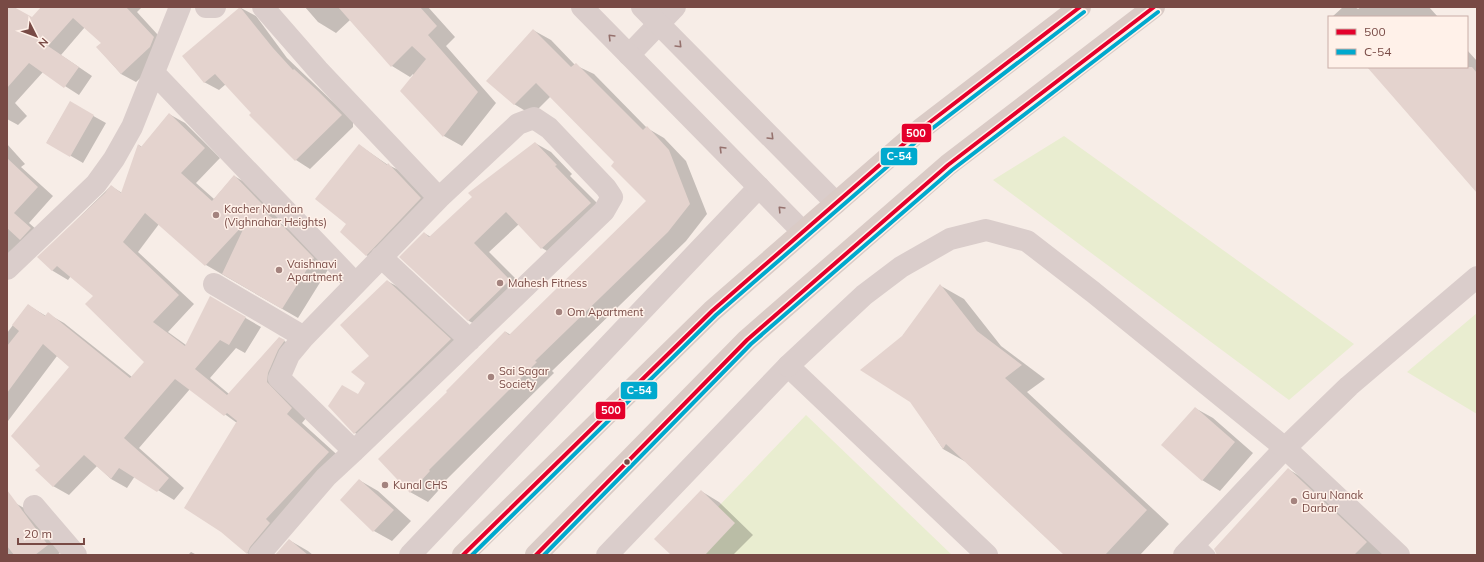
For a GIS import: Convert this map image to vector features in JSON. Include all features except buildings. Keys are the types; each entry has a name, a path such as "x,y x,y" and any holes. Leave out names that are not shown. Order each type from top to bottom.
{"main road":[{"path":"463,555 712,311 802,231 921,129 1080,7"},
{"path":"536,555 747,340 948,164 1154,7"}],"street":[{"path":"7,270 96,184 114,159 132,127 155,74 180,7"},
{"path":"206,7 215,7"},
{"path":"262,7 318,70 439,198"},
{"path":"582,7 802,231"},
{"path":"642,7 836,203"},
{"path":"629,55 675,7"},
{"path":"155,74 355,283"},
{"path":"259,555 326,477 354,451 604,211 612,196 606,188 549,128 534,118 518,124 439,198 355,283 304,337 289,356 279,378 354,451"},
{"path":"410,555 759,187"},
{"path":"607,555 788,366 864,295 901,267 950,239 986,230 1027,241 1285,448 1399,555"},
{"path":"381,256 470,340"},
{"path":"1196,551 1285,448 1349,386 1477,277"},
{"path":"214,284 304,337"},
{"path":"788,366 986,555"},
{"path":"34,506 76,555"}],"green space":[{"path":"1064,136 1354,344 1289,400 993,180"},
{"path":"1477,313 1477,414 1407,372"},
{"path":"806,415 952,555 672,555"}],"transit line":[{"name":"500","path":"463,555 712,311 921,129 1080,7"},
{"name":"500","path":"536,555 747,340 948,165 1154,7"},
{"name":"C-54","path":"472,555 716,315 925,134 1084,12"},
{"name":"C-54","path":"544,555 751,344 952,170 1158,12"}],"place":[{"name":"Kacher Nandan (Vighnahar Heights)","path":"216,215"},
{"name":"Vaishnavi Apartment","path":"279,270"},
{"name":"Mahesh Fitness","path":"500,283"},
{"name":"Om Apartment","path":"559,312"},
{"name":"Sai Sagar Society","path":"491,377"},
{"name":"Kunal CHS","path":"385,485"},
{"name":"Guru Nanak Darbar","path":"1294,501"}]}
